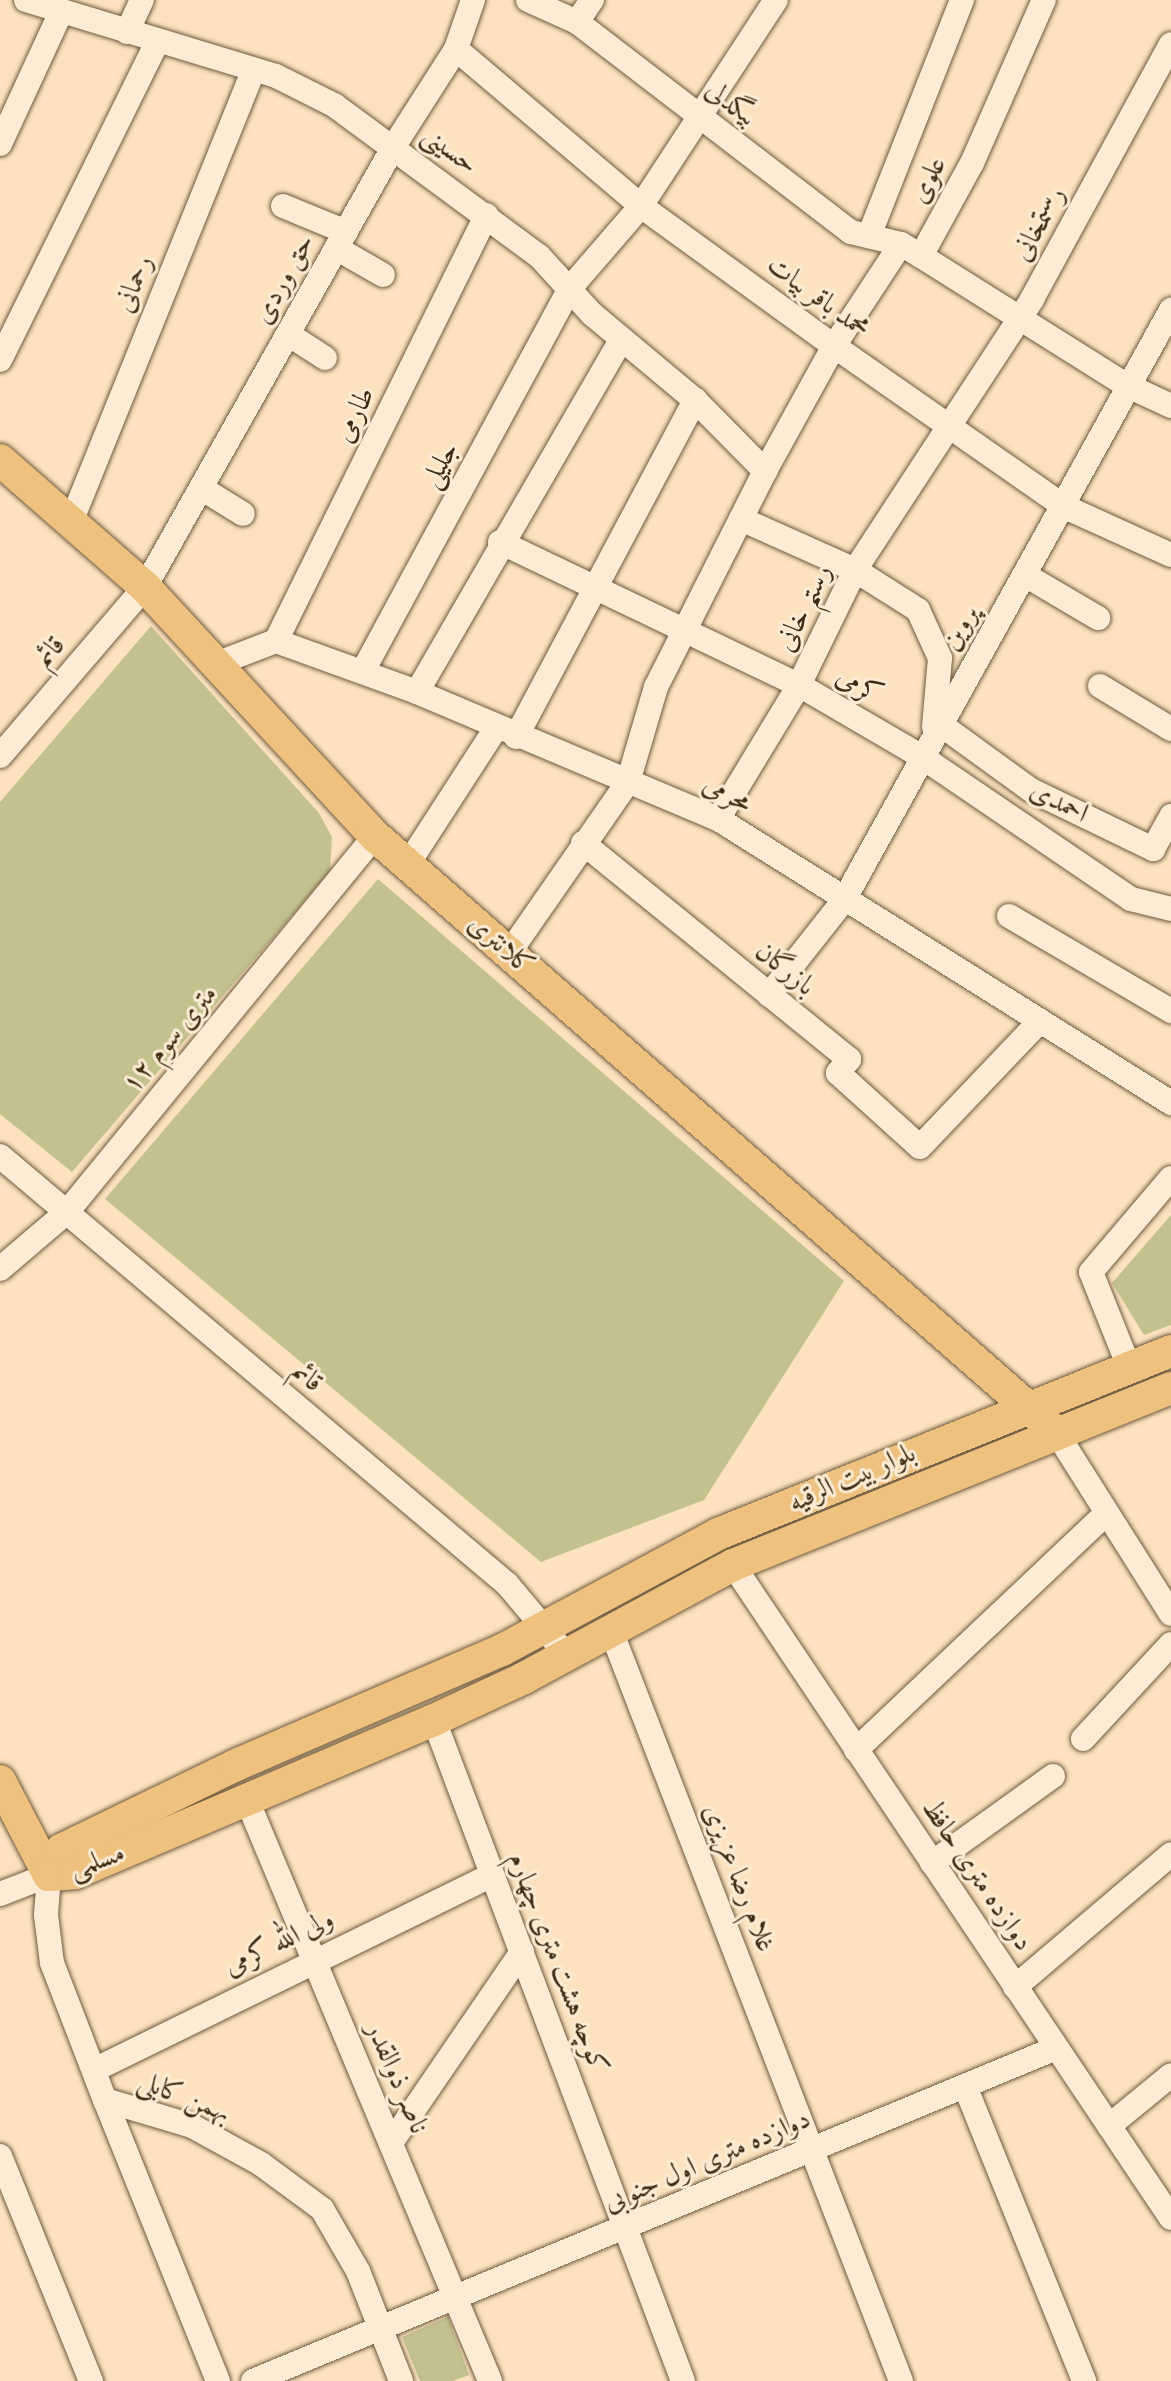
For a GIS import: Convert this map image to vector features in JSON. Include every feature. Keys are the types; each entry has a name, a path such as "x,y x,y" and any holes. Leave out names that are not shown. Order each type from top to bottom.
{"main road":[{"name":"کلانتری","path":"0,460 145,587 375,836 1056,1432"},
{"name":"بلوار بیت الرقیه","path":"543,1627 718,1534 1026,1406 1171,1351"},
{"name":"بلوار بیت الرقیه","path":"565,1653 733,1565 1171,1388"},
{"name":"مسلمی","path":"49,1875 61,1850 543,1627"},
{"name":"مسلمی","path":"49,1875 75,1873 434,1720 565,1653"},
{"path":"0,1781 49,1875"}],"street":[{"name":"حسینی","path":"26,0 254,70 334,105 487,215 571,287 622,339 695,400 765,471"},
{"path":"127,32 142,0"},
{"name":"حق وردی","path":"145,587 394,146 456,49 473,0"},
{"name":"بیگدلی","path":"528,0 577,22 851,232 911,250 1126,385 1171,406"},
{"path":"577,22 592,0"},
{"name":"جلیلی","path":"363,671 571,287 641,206 776,0"},
{"path":"869,236 962,0"},
{"name":"علوی","path":"509,953 628,782 656,687 765,471 834,346 911,250 972,163 1044,0"},
{"path":"0,144 61,12"},
{"path":"0,360 158,41"},
{"name":"رستمخانی","path":"947,425 1019,317 1171,44"},
{"name":"محمد باقر بیات","path":"456,49 641,206 834,346 1065,507 1171,555"},
{"name":"رحمانی","path":"71,522 254,70"},
{"path":"283,206 341,240 383,275"},
{"name":"طارمی","path":"276,641 487,215"},
{"name":"پروین","path":"769,995 844,900 1065,507 1126,385 1171,310"},
{"path":"288,334 325,358"},
{"path":"417,692 500,542 622,339"},
{"path":"408,864 506,732 593,589 695,400"},
{"name":"رستم خانی","path":"718,819 799,685 855,570 947,425"},
{"path":"201,488 243,514"},
{"path":"741,519 855,570 918,610 940,658 932,739"},
{"name":"کرمی","path":"500,542 683,634 932,739 1131,899 1171,909"},
{"path":"1025,575 1098,618"},
{"name":"قائم","path":"0,756 145,587"},
{"path":"216,664 276,641"},
{"name":"محرمی","path":"276,641 417,692 718,819 1171,1103"},
{"path":"1100,686 1171,729"},
{"name":"احمدی","path":"932,739 1153,849 1171,816"},
{"name":"۱۲ متری سوم","path":"0,1269 67,1212 375,836"},
{"name":"بازرگان","path":"583,843 849,1059 838,1073 920,1147 1040,1021"},
{"path":"1009,916 1171,1011"},
{"name":"قائم","path":"0,1156 507,1584 565,1653"},
{"path":"1129,1367 1091,1272 1171,1178"},
{"path":"1056,1432 1171,1614"},
{"path":"856,1750 1107,1513"},
{"name":"دوازده متری حافظ","path":"733,1565 1171,2218"},
{"name":"غلام رضا عزیزی","path":"610,1628 901,2381"},
{"path":"1083,1739 1171,1644"},
{"name":"کوچه هشت متری چهارم","path":"434,1720 683,2381"},
{"path":"932,1863 1053,1776"},
{"name":"ناصر ذوالقدر","path":"247,1800 490,2381"},
{"path":"1015,1987 1171,1854"},
{"path":"0,1894 49,1875"},
{"name":"بهمن کابلی","path":"49,1875 46,1915 52,1963 105,2100 192,2126 261,2164 322,2209 358,2271 401,2381"},
{"name":"ولی الله کرمی","path":"94,2070 314,1958 492,1875"},
{"path":"391,2143 522,1952"},
{"name":"دوازده متری اول جنوبی","path":"253,2381 380,2331 1056,2048"},
{"path":"1109,2126 1171,2075"},
{"path":"965,2086 1084,2381"},
{"path":"105,2100 218,2381"},
{"path":"0,2156 91,2381"}],"shaded area":[{"path":"151,626 319,813 332,837 330,871 72,1172 0,1114 0,802"},
{"path":"378,879 844,1281 704,1500 541,1562 105,1199"},
{"path":"1171,1215 1171,1325 1144,1335 1112,1283"},
{"path":"448,2317 469,2375 453,2381 420,2381 402,2337"}]}
